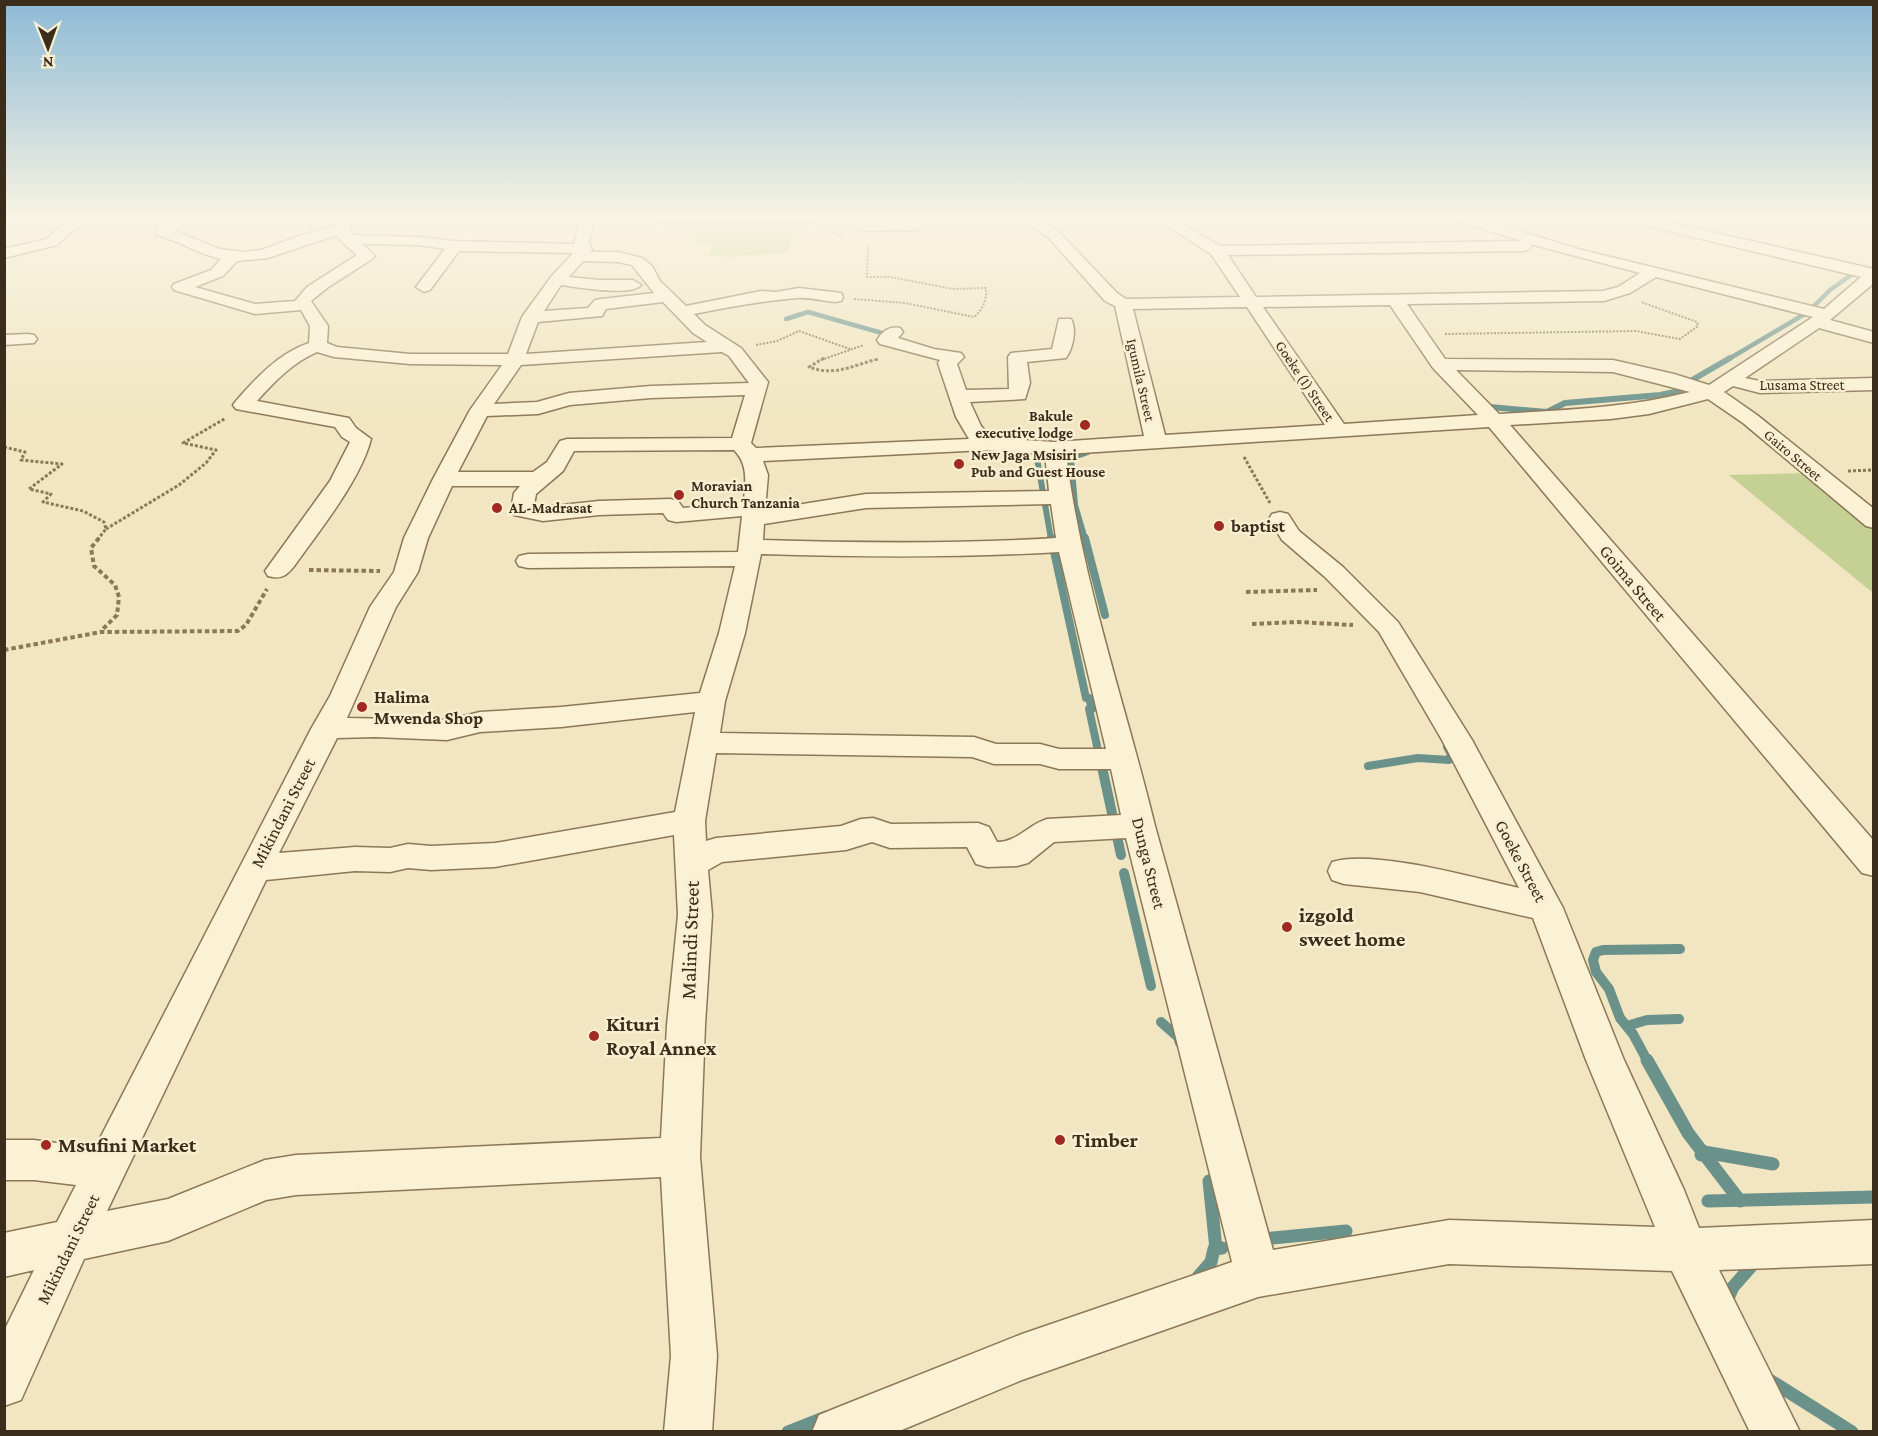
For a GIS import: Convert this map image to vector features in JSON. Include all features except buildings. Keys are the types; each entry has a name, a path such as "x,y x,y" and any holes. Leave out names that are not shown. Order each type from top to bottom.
{"street":[{"path":"185,285 180,287 255,309 305,305"},
{"path":"317,346 321,335 319,324 303,301 304,296 321,285"},
{"name":"Mikindani Street","path":"4,1383 106,1169 255,868 344,696 383,607 406,572 416,537 444,479 480,410 515,360 531,316 553,285"},
{"path":"655,285 699,329 730,349 759,382 745,450"},
{"path":"1100,285 1111,297 1123,304 1614,294 1630,285"},
{"name":"Goeke (1) Street","path":"1241,285 1338,429"},
{"path":"1701,285 1822,318 1874,338"},
{"path":"1067,544 1003,548 862,550 752,533 680,515 667,506 599,508 543,514 522,510 525,493 555,466 567,445 745,450 986,444 1055,448 1611,413 1649,408 1712,392 1822,318 1861,285"},
{"path":"681,312 761,296 777,297 799,293 835,297"},
{"path":"531,316 595,313 601,304 668,297"},
{"name":"Goima Street","path":"1395,299 1440,364 1494,420 1874,864"},
{"name":"Igumila Street","path":"1123,304 1156,442"},
{"path":"958,396 1018,395 1017,387 1020,382 1017,357 1060,354 1065,336 1065,323"},
{"path":"4,340 28,339"},
{"path":"900,339 955,357 947,363 960,408 980,439 986,444"},
{"path":"243,405 285,363 301,351 317,346 334,352 403,359 515,360 730,349"},
{"name":"Gairo Street","path":"1440,364 1612,366 1667,378 1712,392 1750,419 1874,521"},
{"name":"Lusama Street","path":"1731,380 1760,387 1874,384"},
{"path":"480,410 538,408 569,399 633,393 758,389"},
{"path":"243,405 342,422 349,434 361,439 361,447 350,467 287,560 277,571"},
{"name":"Dunga Street","path":"1055,448 1059,497 1067,544 1258,1275"},
{"name":"Malindi Street","path":"688,1431 694,1356 680,1157 694,915 689,820 711,701 732,633 752,533 757,475 745,450"},
{"path":"444,479 538,479"},
{"path":"528,561 665,561 752,533 866,501 1059,497"},
{"name":"Goeke Street","path":"1280,519 1290,535 1354,591 1389,628 1457,740 1546,908 1605,1060 1669,1205 1685,1250 1776,1431"},
{"path":"325,729 375,727 447,730 480,722 561,717 711,701"},
{"path":"704,743 974,747 994,754 1040,754 1059,759 1125,759"},
{"path":"255,868 355,859 390,860 408,856 431,858 495,855 689,820"},
{"path":"693,863 716,850 846,838 861,831 881,832 890,836 978,835 987,855 995,855 1017,854 1047,831 1139,826"},
{"path":"1344,872 1372,872 1423,880 1546,908"},
{"path":"4,1255 168,1220 265,1180 296,1175 391,1169 480,1167 513,1163 680,1157"},
{"path":"4,1160 34,1160 106,1169"},
{"path":"836,1431 1022,1357 1258,1275 1449,1242 1685,1250 1874,1242"}],"path":[{"path":"835,297 905,303 974,317 986,302 986,288 953,290 929,285"},
{"path":"1415,331 1444,334 1636,331 1680,339 1698,326 1697,322 1685,316 1614,294"},
{"path":"730,349 777,341 799,331 850,350"},
{"path":"872,342 824,358 809,367 831,374 840,373 896,353 900,339"},
{"path":"101,632 107,622 117,615 119,597 115,585 94,566 91,548 106,529 164,494 203,465 216,450 183,443 213,428 243,405"},
{"path":"1234,438 1264,495 1280,519"},
{"path":"4,447 25,452 20,459 23,461 62,464 29,489 51,494 43,502 83,511 98,517 104,522 106,529"},
{"path":"4,650 101,632 240,630 246,625 277,571 406,572"},
{"path":"1246,592 1354,591"},
{"path":"1252,624 1298,622 1389,628"}],"green space":[{"path":"1806,473 1873,526 1873,593 1729,475"}],"waterway":[{"path":"1727,360 1808,312 1837,285"},
{"path":"786,319 808,312 889,335 886,336"},
{"path":"1490,407 1547,412 1565,403 1660,395 1685,390 1687,383 1730,358"},
{"path":"1035,447 1051,539"},
{"path":"1085,539 1075,505 1071,458 1088,452"},
{"path":"1051,538 1086,698 1089,698 1092,709 1089,709 1102,769"},
{"path":"1085,538 1105,615"},
{"path":"1368,766 1418,758 1449,760 1451,754 1447,747"},
{"path":"1102,767 1121,855"},
{"path":"1124,873 1151,986"},
{"path":"1648,1062 1633,1034 1620,1018 1609,989 1596,972 1593,960 1596,952 1603,950 1680,949"},
{"path":"1627,1026 1647,1020 1679,1019"},
{"path":"1161,1022 1178,1037 1180,1043"},
{"path":"1647,1060 1688,1133 1703,1153"},
{"path":"1703,1153 1739,1200"},
{"path":"1703,1153 1773,1164"},
{"path":"1209,1181 1216,1249"},
{"path":"1739,1200 1874,1197"},
{"path":"1708,1201 1739,1200"},
{"path":"1263,1239 1346,1231"},
{"path":"1216,1249 1222,1248"},
{"path":"1198,1277 1211,1262 1216,1249"},
{"path":"1726,1303 1733,1287 1755,1262"},
{"path":"1768,1379 1852,1432"},
{"path":"788,1432 826,1417"}],"place":[{"name":"Bakule executive lodge","path":"1085,425"},
{"name":"New Jaga Msisiri Pub and Guest House","path":"959,464"},
{"name":"Moravian Church Tanzania","path":"679,495"},
{"name":"AL-Madrasat","path":"497,508"},
{"name":"baptist","path":"1219,526"},
{"name":"Halima Mwenda Shop","path":"362,707"},
{"name":"izgold sweet home","path":"1287,927"},
{"name":"Kituri Royal Annex","path":"594,1036"},
{"name":"Timber","path":"1060,1140"},
{"name":"Msufini Market","path":"46,1145"}]}
